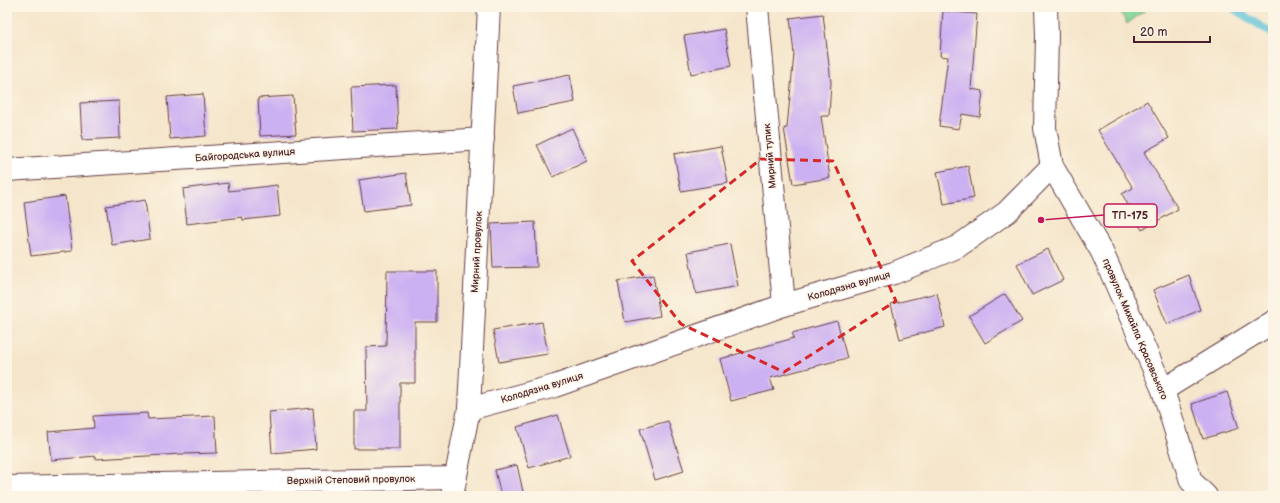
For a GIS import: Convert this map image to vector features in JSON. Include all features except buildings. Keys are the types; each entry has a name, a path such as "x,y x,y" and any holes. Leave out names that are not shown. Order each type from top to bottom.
{"street":[{"name":"Мирний провулок","path":"453,487 469,409 489,7"},
{"name":"Мирний тупик","path":"757,7 784,305"},
{"path":"1046,7 1047,36 1045,128 1052,166"},
{"name":"Байгородська вулиця","path":"7,170 483,139"},
{"name":"Колодязна вулиця","path":"469,409 555,386 784,305 894,273 957,247 1007,212 1052,166"},
{"name":"провулок Михайла Красовського","path":"1052,166 1102,252 1163,390 1193,491"},
{"path":"1163,390 1273,322"},
{"name":"Верхній Степовий провулок","path":"7,487 453,487"}],"highlighted area":[{"path":"761,159 833,161 896,301 784,372 681,324 632,261"}],"green space":[{"path":"1118,7 1149,7 1127,24"}],"waterway":[{"path":"1231,7 1273,34"}],"place":[{"name":"ТП-175","path":"1041,220"}]}
